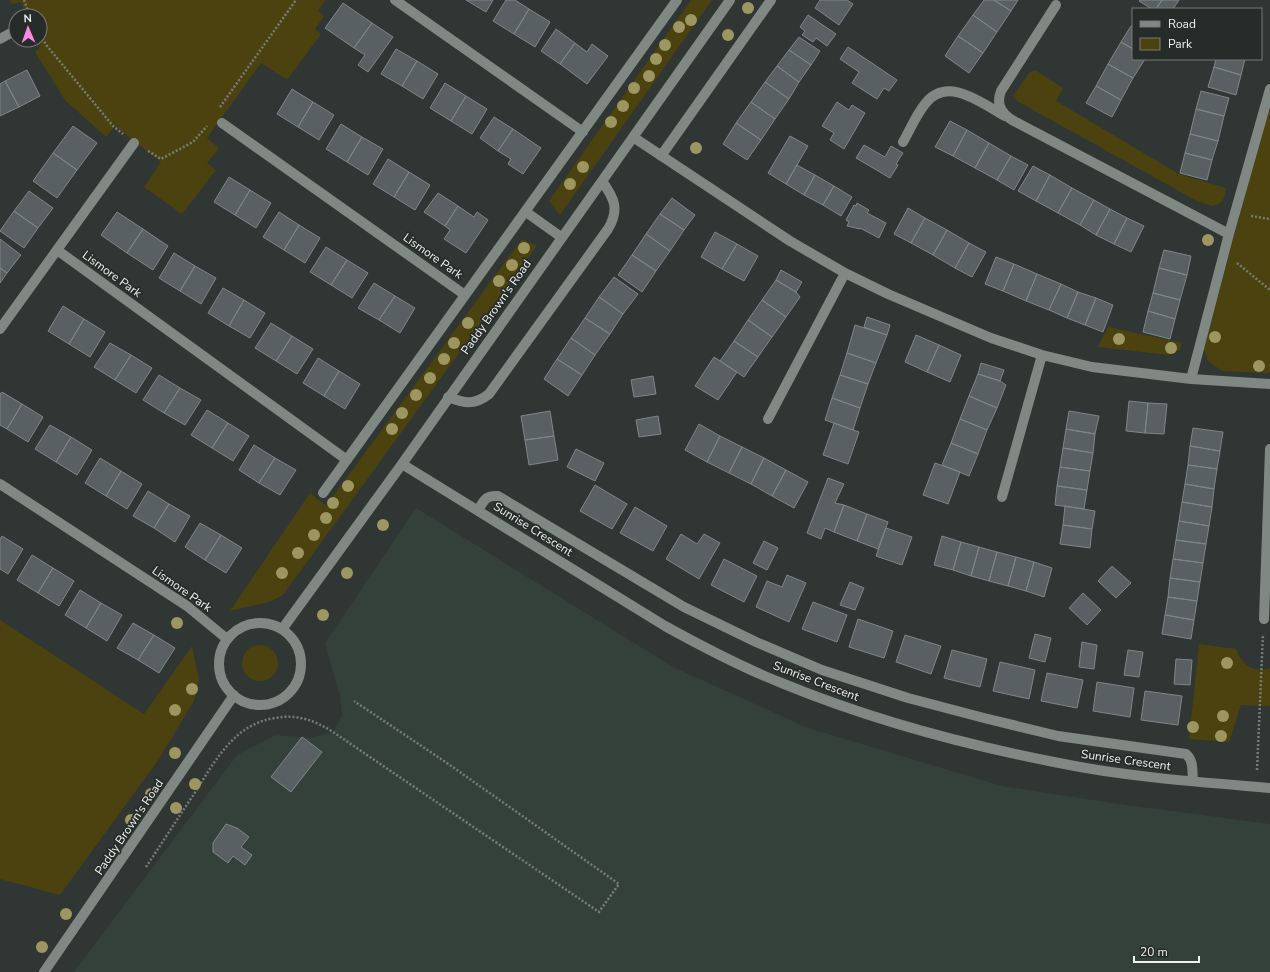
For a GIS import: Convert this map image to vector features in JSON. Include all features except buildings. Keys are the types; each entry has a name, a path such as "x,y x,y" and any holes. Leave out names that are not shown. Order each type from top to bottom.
{"street":[{"path":"395,0 583,132"},
{"name":"Lismore Park","path":"222,123 465,295 677,0"},
{"name":"Paddy Brown's Road","path":"283,628 402,464 730,0"},
{"path":"661,156 771,0"},
{"path":"1012,120 1001,109 999,97 1004,86 1056,5"},
{"path":"1191,379 1229,234 1270,89"},
{"path":"903,142 924,104 932,96 941,92 952,91 963,93 1229,234"},
{"path":"632,137 790,241 844,272 940,317 991,338 1042,355 1099,368 1191,379 1270,384"},
{"path":"0,329 134,143"},
{"path":"448,397 465,403 482,400 488,394 608,229 614,215 614,201 602,181"},
{"path":"526,212 561,237"},
{"name":"Lismore Park","path":"57,250 346,460"},
{"path":"768,420 844,272"},
{"path":"323,493 465,295"},
{"path":"1002,497 1042,355"},
{"path":"1264,619 1270,449"},
{"name":"Sunrise Crescent","path":"402,464 691,641 751,670 822,699 908,726 1012,753 1074,766 1193,782 1270,788"},
{"name":"Lismore Park","path":"0,484 187,606 227,639"},
{"path":"478,510 485,499 491,495 498,496 684,607 756,642 822,670 908,698 1058,736 1186,754 1190,758 1192,764 1193,782"},
{"path":"258,623 271,624 283,628 294,641 301,656 299,678 294,688 284,697 272,703 259,705 246,703 234,695 226,687 220,676 219,664 221,651 227,639 235,631 246,625 258,623"},
{"name":"Paddy Brown's Road","path":"44,972 234,695"}],"path":[{"path":"217,112 227,95 296,0"},
{"path":"48,47 113,126 134,143 161,159 193,142 210,122"},
{"path":"1224,253 1270,290"},
{"path":"1256,787 1264,619"},
{"path":"146,868 214,763 236,736 246,727 256,722 265,719 292,716 321,724 599,912 619,884 446,763 354,701"}],"shaded area":[{"path":"416,508 673,667 808,728 1002,786 1119,804 1270,824 1270,972 74,972 237,755 276,735 310,738 333,732 342,716 340,696 325,643"}],"green space":[{"path":"10,0 325,0 318,11 324,16 315,29 321,34 287,80 261,63 207,138 219,148 207,163 216,170 182,214 144,187 161,162 115,126 106,137 65,100 35,52 39,48 48,48 48,8 24,8 21,2 12,4"},
{"path":"691,0 712,0 560,215 549,201"},
{"path":"1035,70 1063,88 1056,101 1179,174 1226,188 1224,198 1219,204 1212,206 1197,201 1017,101 1014,95 1029,73"},
{"path":"1270,109 1270,373 1222,371 1208,361 1204,348 1265,122"},
{"path":"522,239 537,246 283,595 269,602 230,611 310,493 326,506"},
{"path":"1108,327 1182,343 1180,350 1169,355 1098,347"},
{"path":"0,620 144,714 192,646 199,680 194,701 159,759 60,895 0,879"},
{"path":"1199,644 1236,649 1241,659 1254,669 1264,670 1270,668 1270,706 1241,705 1229,742 1189,739"},
{"path":"264,645 273,650 277,656 277,670 273,676 264,681 256,681 247,676 243,670 242,659 247,650 253,646"}]}
